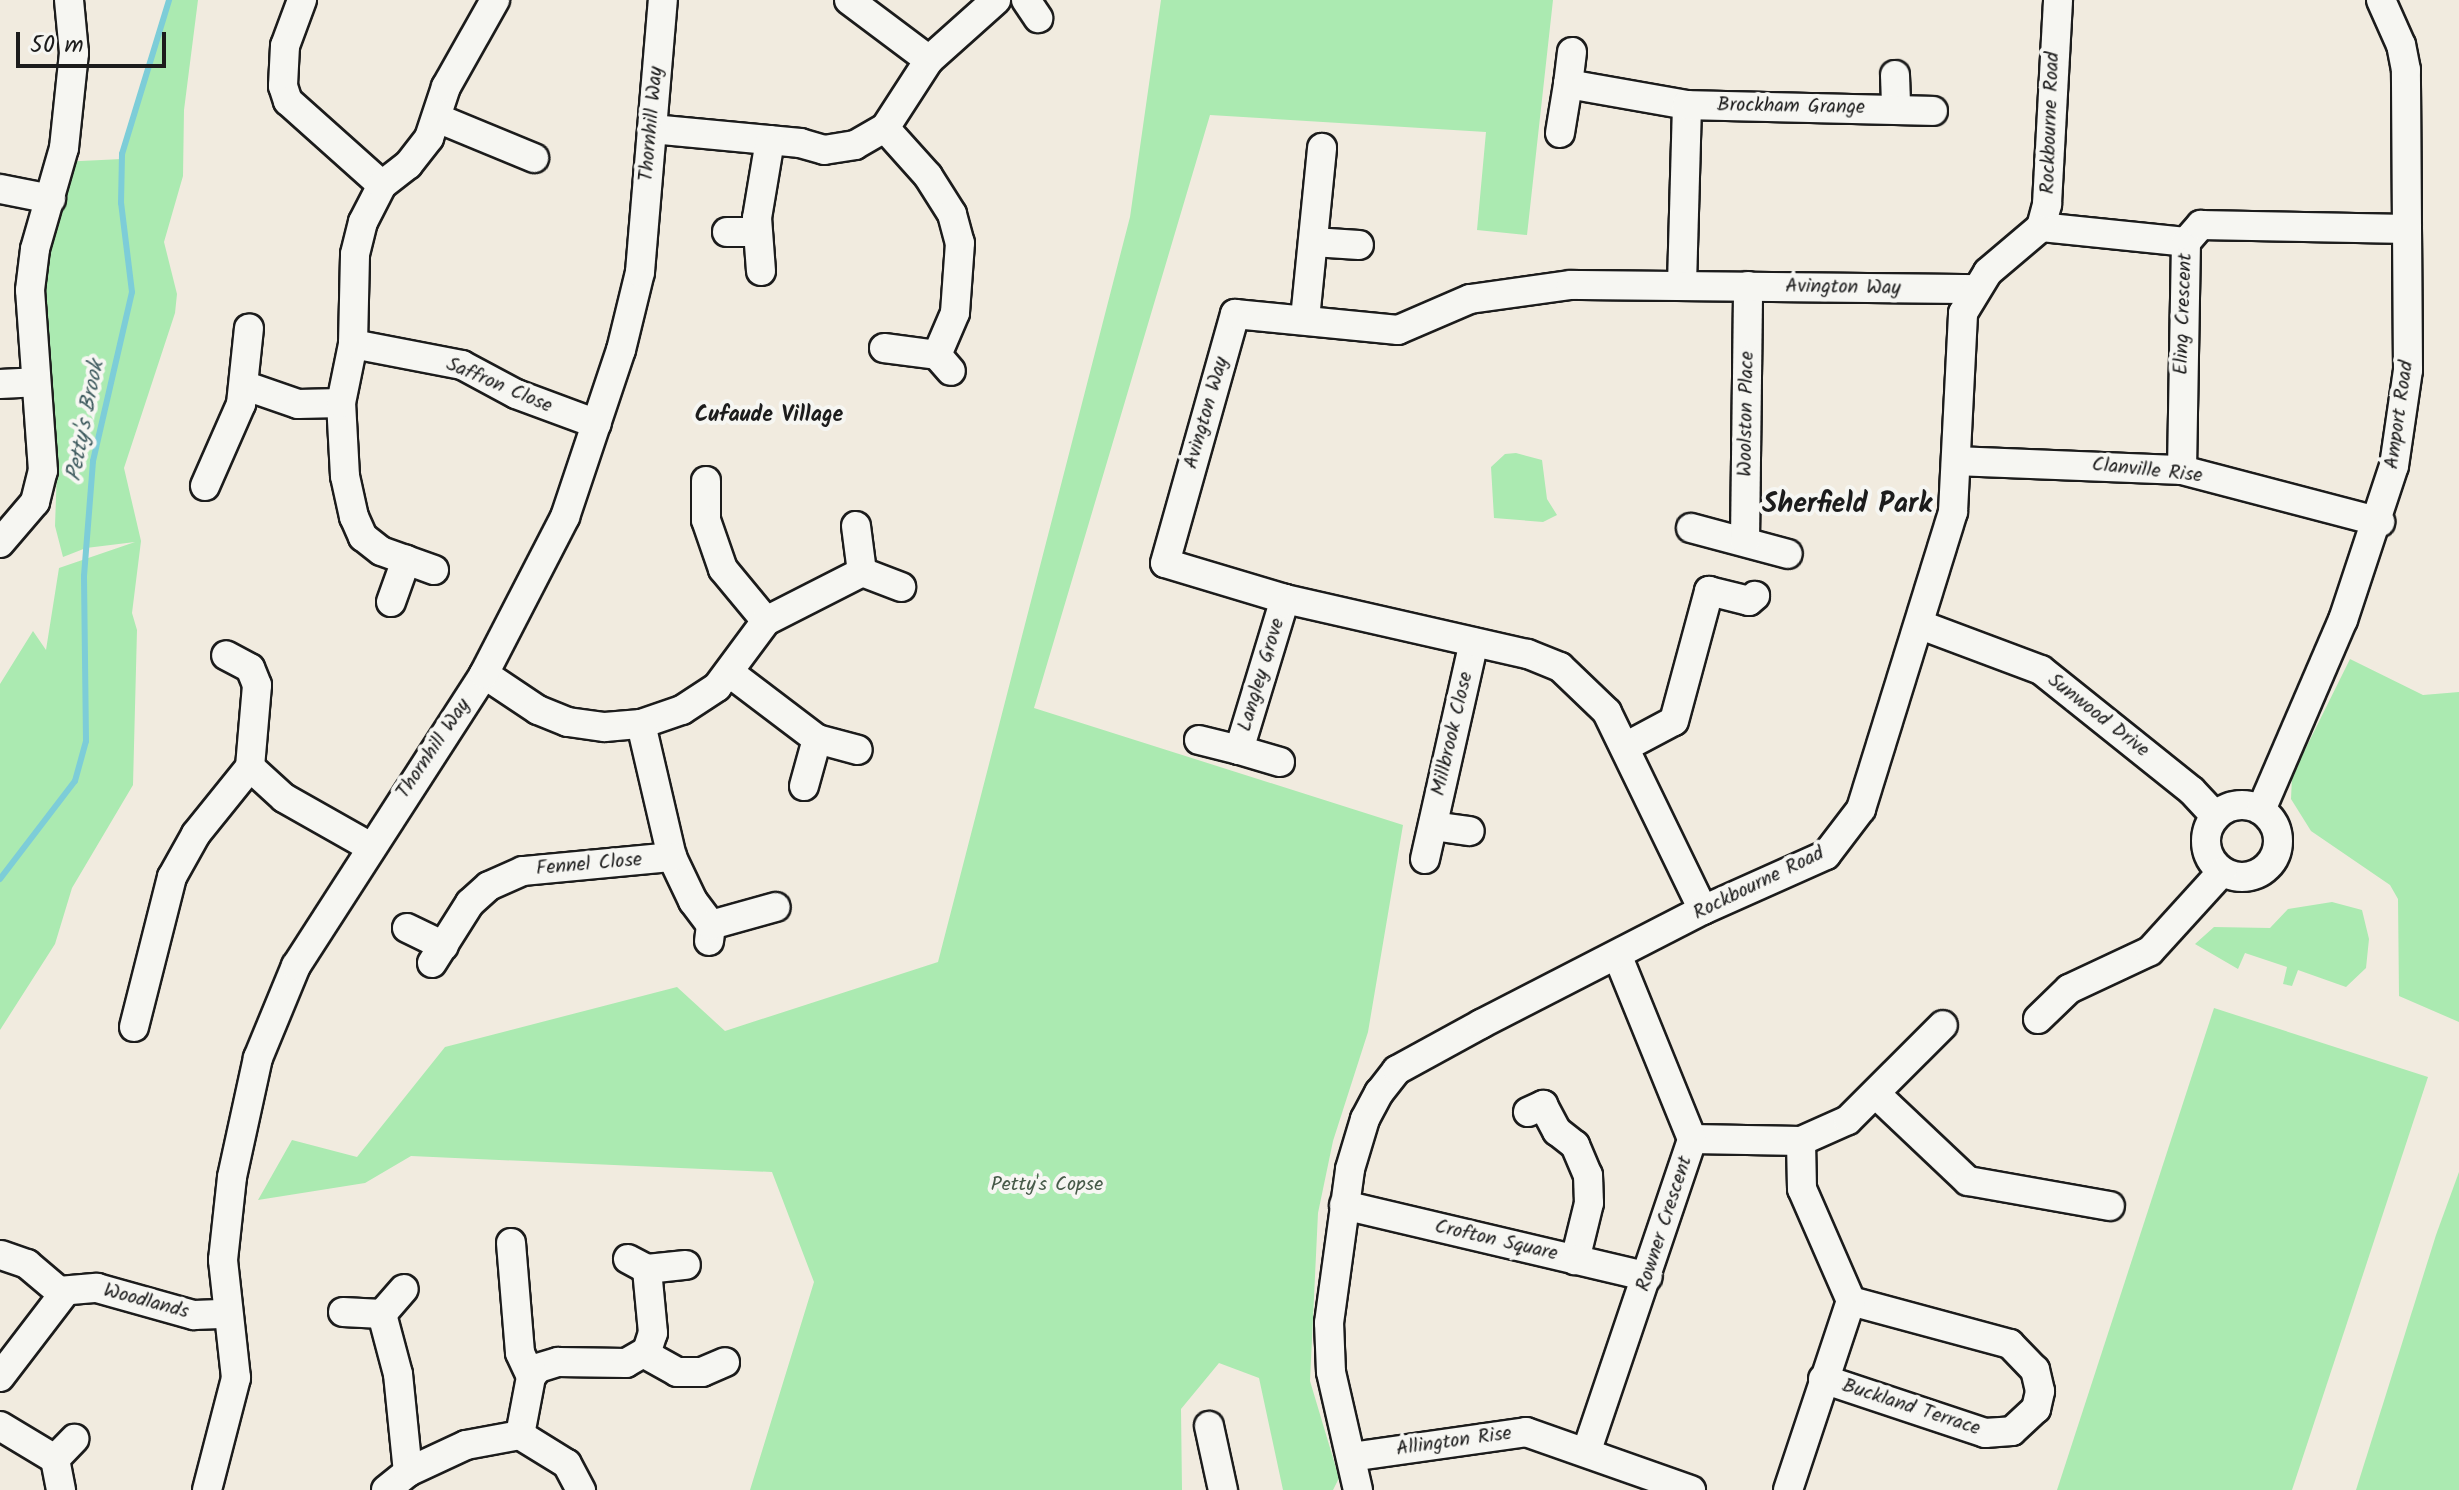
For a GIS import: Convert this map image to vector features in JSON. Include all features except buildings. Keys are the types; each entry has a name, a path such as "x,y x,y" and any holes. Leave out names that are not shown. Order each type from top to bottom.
{"street":[{"path":"0,543 35,502 43,471 30,290 35,249 64,148 74,53 69,0"},
{"path":"302,0 285,46 283,86 288,101 382,185"},
{"path":"434,570 406,560 363,537 354,517 345,476 341,403 353,344 357,238 382,185 408,165 437,118 446,87 495,0"},
{"name":"Thornhill Way","path":"207,1490 236,1378 223,1260 232,1177 258,1058 296,966 369,846 484,674 565,517 597,424 640,272 663,0"},
{"path":"849,0 929,60"},
{"path":"652,129 770,140 824,150 855,145 885,128 929,60 996,0"},
{"name":"Rockbourne Road","path":"2041,227 2047,204 2058,0"},
{"name":"Amport Road","path":"2261,810 2380,522 2408,370 2406,70 2401,45 2381,0"},
{"path":"1560,133 1572,52"},
{"path":"1895,75 1896,109"},
{"name":"Brockham Grange","path":"1568,84 1687,105 1933,111"},
{"path":"1682,284 1687,105"},
{"path":"437,118 534,158"},
{"path":"884,348 944,363 955,313 960,243 952,214 928,176 885,128"},
{"path":"761,271 757,232 770,140"},
{"path":"1305,319 1322,148"},
{"path":"0,189 51,199"},
{"name":"Eling Crescent","path":"2182,470 2186,242 2201,225 2407,229"},
{"path":"1973,289 2041,227 2186,242"},
{"path":"727,232 757,232"},
{"path":"1313,242 1359,245"},
{"name":"Avington Way","path":"1703,910 1607,712 1560,667 1474,642 1285,599 1165,563 1235,314 1398,330 1470,299 1571,285 1973,289"},
{"name":"Woolston Place","path":"1745,541 1748,286"},
{"name":"Rockbourne Road","path":"1358,1490 1331,1372 1329,1323 1344,1205 1365,1119 1397,1070 1703,910 1826,855 1861,809 1921,625 1953,512 1963,313 1973,289"},
{"path":"215,481 246,386 243,362 249,328"},
{"name":"Saffron Close","path":"353,344 462,365 516,394 597,424"},
{"path":"0,384 35,382"},
{"path":"246,386 298,404 341,403"},
{"name":"Clanville Rise","path":"1956,461 2182,470 2380,522"},
{"path":"706,481 694,518 730,582 766,621"},
{"path":"856,526 862,572"},
{"path":"1691,528 1788,554"},
{"path":"391,602 406,560"},
{"path":"484,674 538,710 568,722 605,727 641,724 682,710 730,673 766,621 862,572 901,587"},
{"path":"1625,747 1674,721 1709,591 1749,601 1755,596"},
{"name":"Langley Grove","path":"1239,750 1285,599"},
{"name":"Sunwood Drive","path":"1921,625 2041,670 2192,791 2215,816"},
{"name":"Millbrook Close","path":"1425,859 1474,642"},
{"path":"134,1027 137,978 172,877 196,834 250,767 257,685 250,668 226,655"},
{"path":"730,673 817,739 858,750"},
{"name":"Fennel Close","path":"641,724 672,857 710,933 776,907"},
{"path":"804,786 817,739"},
{"name":"Langley Grove","path":"1199,740 1280,762"},
{"path":"250,767 284,798 369,846"},
{"path":"2239,805 2261,810 2276,829 2278,845 2270,863 2250,877 2222,872 2206,847 2215,816 2239,805"},
{"name":"Millbrook Close","path":"1433,826 1470,831"},
{"name":"Fennel Close","path":"407,928 438,955 470,903 489,886 523,871 672,857"},
{"path":"2038,1019 2069,989 2150,951 2222,872"},
{"name":"Rowner Crescent","path":"1587,1450 1648,1277 1692,1139 1618,957"},
{"path":"1692,1139 1801,1141 1848,1120 1877,1095 1943,1025"},
{"path":"1877,1095 1968,1181 2110,1206"},
{"path":"1528,1112 1543,1105 1557,1131 1575,1145 1588,1175 1589,1203 1575,1260"},
{"path":"1788,1490 1851,1301 1802,1189 1801,1141"},
{"name":"Crofton Square","path":"1344,1205 1648,1277"},
{"path":"511,1243 520,1353 531,1377 520,1435"},
{"path":"0,1377 65,1292 50,1287 20,1256"},
{"path":"531,1377 547,1363 615,1365 645,1354 653,1333 638,1264 686,1265"},
{"name":"Woodlands","path":"65,1292 97,1288 194,1315 227,1314"},
{"path":"382,1314 404,1289"},
{"name":"Buckland Terrace","path":"1823,1379 1985,1433 2012,1431 2036,1409 2040,1391 2035,1370 2010,1344 1851,1301"},
{"path":"343,1312 382,1314"},
{"path":"382,1314 398,1374 408,1472"},
{"path":"645,1354 669,1369 691,1373 725,1362"},
{"path":"0,1426 55,1459 61,1490"},
{"path":"1209,1426 1223,1490"},
{"name":"Allington Rise","path":"1351,1457 1526,1432 1587,1450 1679,1488"},
{"path":"386,1490 408,1472 466,1445 520,1435 567,1464 581,1490"},
{"path":"55,1459 74,1439"}],"green space":[{"path":"168,0 198,0 184,110 183,176 164,242 177,294 175,313 124,468 141,541 132,613 137,630 133,785 72,888 55,944 0,1030 0,684 33,631 46,650 59,568 135,542 86,548 63,557 55,526 57,469 52,402 43,383 39,284 60,162 122,159"},
{"name":"Petty's Copse","path":"1161,0 1553,0 1527,235 1477,230 1486,132 1210,115 1034,708 1403,825 1368,1032 1333,1141 1318,1213 1310,1381 1339,1478 1333,1490 1283,1490 1259,1378 1219,1363 1181,1409 1182,1490 750,1490 814,1282 772,1172 411,1156 365,1183 258,1200 292,1140 357,1157 445,1047 677,987 725,1031 938,962 1130,217"},
{"path":"1516,453 1542,460 1547,499 1557,515 1543,522 1494,518 1491,467 1505,454"},
{"path":"2350,659 2423,695 2459,692 2459,1022 2399,996 2398,899 2390,885 2311,831 2291,799 2292,776"},
{"path":"2332,902 2362,910 2369,939 2366,968 2346,987 2298,970 2292,986 2283,984 2287,967 2245,953 2238,969 2195,944 2214,927 2270,928 2288,909"},
{"path":"2214,1008 2428,1077 2292,1490 2057,1490"},
{"path":"2459,1172 2459,1490 2356,1490 2436,1235"}],"waterway":[{"name":"Petty's Brook","path":"0,879 75,781 86,741 84,576 93,461 132,292 121,203 122,154 169,0"}],"district":[{"name":"Cufaude Village","path":"769,416"},
{"name":"Sherfield Park","path":"1847,505"}]}
